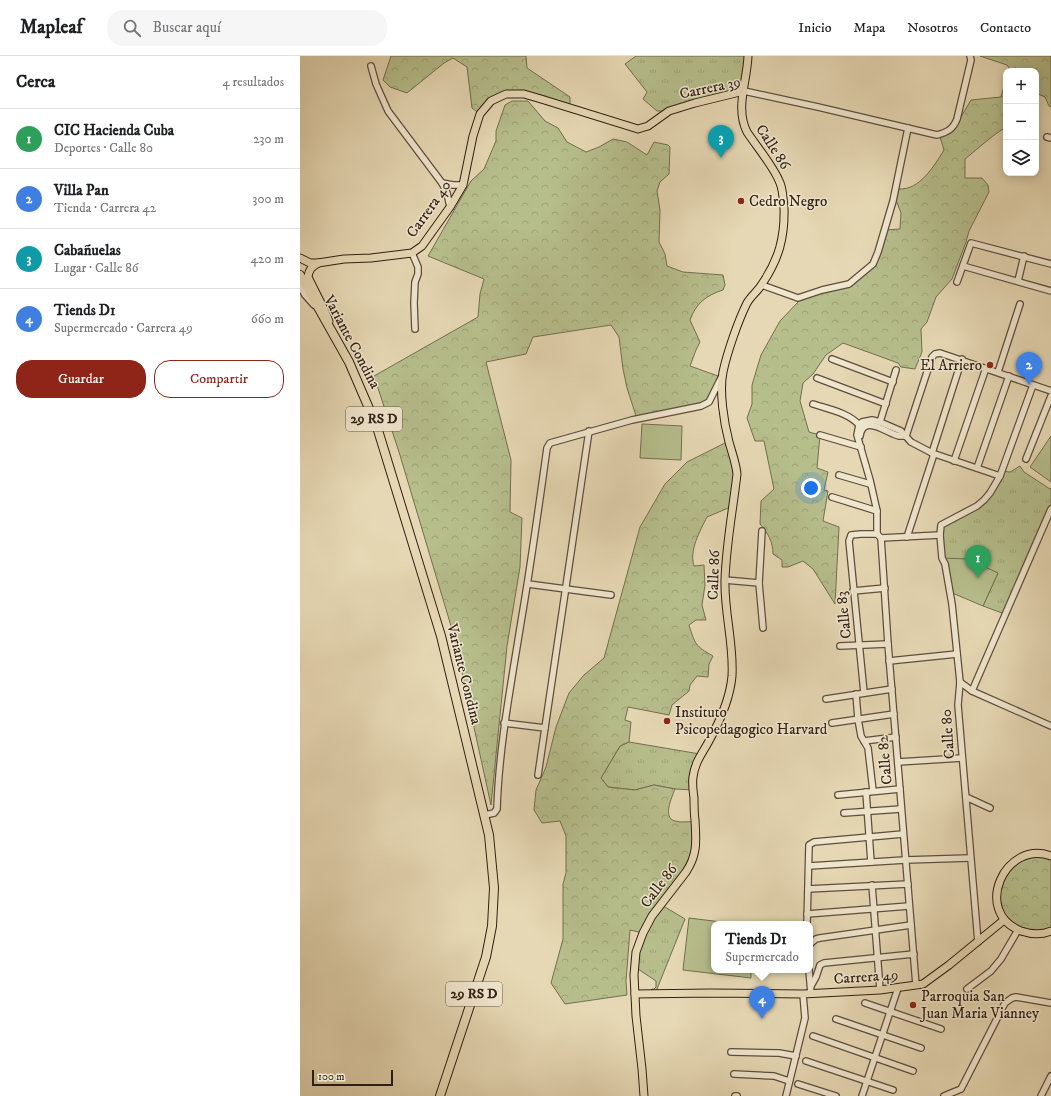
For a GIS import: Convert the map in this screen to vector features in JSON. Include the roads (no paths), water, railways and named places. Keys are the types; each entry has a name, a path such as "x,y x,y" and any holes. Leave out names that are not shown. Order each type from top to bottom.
{"highway":[{"name":"Variante Condina","path":"300,275 349,362 377,427 433,609 446,657 485,815 491,850 494,896 492,926 486,957 440,1096"}],"main road":[{"name":"Calle 86","path":"644,1096 637,1032 634,961 638,943 652,916 684,875 690,866 695,853 696,834 692,784 693,776 700,754 719,722 728,701 732,676 732,648 727,621 725,580 737,474 736,463 729,441 723,407 723,372 746,305 762,285 782,244 785,223 781,184 774,170 744,126 742,103 748,56"},
{"name":"Carrera 39","path":"570,107 638,129 648,126 668,111 695,103 744,92"},
{"name":"Carrera 40","path":"318,263 344,259 371,258 412,253 422,246 450,207 463,185 473,136 480,114 491,101 506,94 524,94 570,107"},
{"path":"300,258 310,263 318,263"},
{"path":"318,263 308,272 308,277 324,309 333,332"},
{"path":"1049,853 1025,856 1013,862 1005,870 999,882 997,896 1001,916 1018,930 1027,933 1051,931"},
{"name":"Carrera 49","path":"635,994 811,994 880,990 916,986 923,984 1004,920"}],"street":[{"name":"Carrera 39","path":"744,92 818,107 938,135 946,133 954,127 971,60 970,56"},
{"path":"370,66 376,84 388,110 442,183 447,193 450,207"},
{"path":"762,285 798,298 822,290 849,284 873,264 893,201 908,128"},
{"path":"442,183 463,185"},
{"path":"957,282 971,243 1051,264"},
{"path":"412,253 418,267 418,274 415,282 416,329"},
{"path":"1018,281 1024,256"},
{"path":"963,266 1051,291"},
{"path":"300,286 305,295 321,312"},
{"path":"998,372 1020,304"},
{"path":"906,436 932,357 935,354 940,353 962,360 1051,391"},
{"path":"832,359 892,382"},
{"path":"907,537 962,360"},
{"path":"954,461 986,368"},
{"path":"880,422 896,370"},
{"path":"485,815 494,813 496,809 498,772 504,723 528,584 547,448 550,443 589,431 632,420 701,406 709,402 713,396 723,372"},
{"path":"977,468 1009,376"},
{"path":"817,378 886,404"},
{"path":"813,404 855,420 859,425 866,421 872,420 880,422 901,431 911,442 933,453 1000,476 1033,385"},
{"path":"1026,459 1051,396"},
{"name":"Calle 82","path":"859,425 857,435 861,446 876,511 885,588 889,661 916,986"},
{"path":"820,435 861,446 861,432 863,428 868,426 878,427 898,436 906,436"},
{"path":"538,775 589,431"},
{"path":"840,475 870,484"},
{"name":"Calle 80","path":"978,942 958,705 960,682 952,604 945,564 942,558 940,535 941,525 968,512 984,500 1000,476"},
{"path":"832,497 876,511"},
{"path":"972,691 1051,509"},
{"path":"762,530 759,583 762,628"},
{"name":"Calle 83","path":"864,693 849,541 851,535 861,534 879,536"},
{"path":"879,536 907,537 940,535"},
{"path":"725,580 759,583"},
{"path":"528,584 611,595"},
{"path":"853,591 885,588"},
{"path":"840,646 888,644"},
{"path":"889,661 957,654"},
{"path":"960,682 972,691 1051,726"},
{"path":"826,699 892,689"},
{"path":"856,694 861,736 868,748 873,791"},
{"path":"832,723 894,714"},
{"path":"504,723 545,728"},
{"path":"864,741 896,737"},
{"path":"898,762 962,758"},
{"path":"838,795 900,788"},
{"path":"866,792 871,862"},
{"path":"966,797 990,808"},
{"path":"844,813 901,809"},
{"path":"807,921 809,845 814,842 904,834"},
{"path":"809,866 970,858"},
{"path":"808,889 908,884"},
{"path":"872,885 880,990"},
{"path":"807,914 910,906"},
{"path":"813,942 820,938 911,926"},
{"path":"967,989 991,971 1018,930"},
{"path":"810,986 816,978 820,965 824,963 914,954"},
{"path":"809,973 811,994"},
{"path":"862,1096 898,988"},
{"path":"786,1096 805,1018 803,994"},
{"path":"944,1096 961,1089 1005,1003 1016,997 1051,1003"},
{"path":"864,1003 941,1029"},
{"path":"836,1019 921,1048"},
{"path":"813,1036 913,1071"},
{"path":"731,1052 779,1053 796,1056"},
{"path":"806,1061 893,1090"},
{"path":"734,1074 774,1076 789,1081"},
{"path":"1041,1096 1051,1076"},
{"path":"798,1084 836,1096"}],"place":[{"name":"Cabañuelas","path":"721,158"},
{"name":"Cedro Negro","path":"741,201"},
{"name":"El Arriero","path":"990,365"},
{"name":"Villa Pan","path":"1029,385"},
{"name":"CIC Hacienda Cuba","path":"978,578"},
{"name":"Instituto Psicopedagogico Harvard","path":"667,721"},
{"name":"Parroquia San Juan Maria Vianney","path":"913,1005"},
{"name":"Tiends D1","path":"762,1019"}]}
